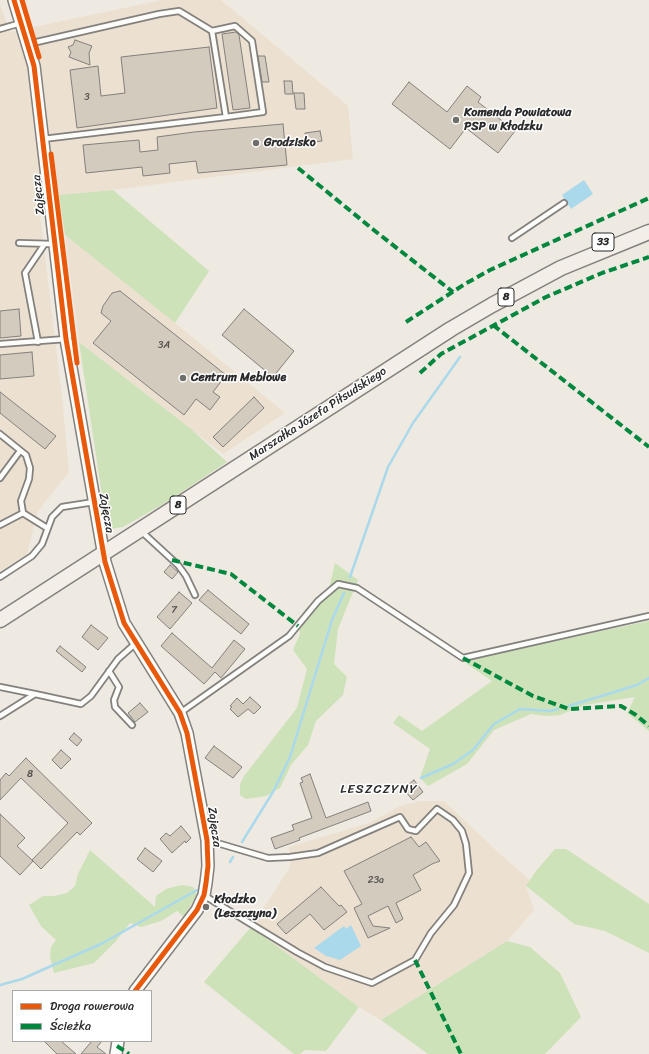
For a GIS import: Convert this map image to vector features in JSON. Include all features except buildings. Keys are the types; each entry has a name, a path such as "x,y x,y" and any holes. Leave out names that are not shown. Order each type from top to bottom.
{"highway":[{"name":"33","path":"561,268 575,257 649,222"},
{"name":"Marszałka Józefa Piłsudskiego","path":"0,620 451,329 561,268 649,232"}],"street":[{"name":"Zajęcza","path":"14,0 34,66 43,139 49,245 103,553 113,592 124,623 180,713 187,733 207,840 208,866 204,895 197,910 137,990"},
{"path":"116,1054 118,1042"}],"lane":[{"path":"28,44 152,15 179,11 212,31 235,26 252,41 263,112 43,139"},
{"path":"0,29 21,23"},
{"path":"212,31 226,117"},
{"path":"512,238 564,203"},
{"path":"19,243 49,245"},
{"path":"38,342 25,273 49,245"},
{"path":"0,344 66,339"},
{"path":"0,434 26,455 30,468 29,480 21,502 23,513 47,528"},
{"path":"0,478 20,451"},
{"path":"0,577 32,556 42,544 52,517 62,507 94,502"},
{"path":"0,525 23,513"},
{"path":"140,530 151,542 178,565 186,576 195,595"},
{"path":"180,713 289,636 318,601 338,584 357,588 463,658 649,616"},
{"path":"0,687 81,704 91,696 118,659 136,643"},
{"path":"109,671 119,687 114,700 115,707 132,725"},
{"path":"0,716 35,694"},
{"path":"204,895 318,963 372,983 415,960 431,933 454,905 468,873 466,844 462,831 453,820 437,809 416,832 408,828 400,817 318,853 290,857 268,858 207,840"}],"shaded area":[{"path":"162,0 221,0 348,106 353,159 113,190 38,197 62,397 69,472 38,511 27,554 0,571 0,4 10,32"},
{"name":"Centrum Meblowe","path":"65,235 285,413 223,454 79,342"},
{"path":"420,801 444,801 530,880 526,887 534,910 507,941 381,1020 359,1007 251,927 290,867 289,847 369,823 400,806"}],"green space":[{"path":"113,190 209,271 175,323 65,235 59,195"},
{"path":"79,342 191,429 227,462 165,503 123,527 111,529 106,522"},
{"path":"335,563 358,580 338,629 334,664 347,677 343,695 316,721 308,745 291,765 280,788 266,796 246,799 240,795 240,784 244,776 297,708 307,669 293,650 300,634 298,622 304,611 318,596 329,589"},
{"path":"649,621 649,731 627,713 635,697 584,705 560,715 546,716 531,714 494,730 467,764 428,786 420,778 430,749 393,723 399,715 422,731 492,681 467,664 471,659"},
{"path":"555,849 566,849 649,904 649,953 605,931 574,924 526,886 536,871"},
{"path":"90,850 155,907 156,896 166,889 182,885 193,887 197,894 184,917 177,911 161,921 141,927 130,923 116,941 94,963 54,973 50,957 51,947 56,940 41,926 29,905 43,896 54,896 67,893 75,886 78,874"},
{"path":"251,927 359,1007 326,1051 305,1050 300,1054 294,1054 204,982"},
{"path":"507,941 530,947 560,973 581,1017 545,1054 428,1054 381,1020"}],"water":[{"path":"584,180 593,194 571,209 562,195"},
{"path":"351,925 361,946 340,960 326,956 314,948 344,926 346,929"}],"waterway":[{"path":"350,577 388,467 413,423 460,357"},
{"path":"242,842 273,792 290,757 332,620 344,593"},
{"path":"569,706 637,685 649,678"},
{"path":"421,778 453,764 473,750 494,724 520,709 551,711 558,709"},
{"path":"230,862 233,857"},
{"path":"0,985 22,979 103,943 197,890"}],"marked path":[{"path":"298,168 453,292"},
{"path":"406,322 465,284 490,270 649,198"},
{"path":"420,373 441,354 546,297 602,273 649,257"},
{"path":"493,325 649,447"},
{"path":"172,560 231,574 298,626"},
{"path":"463,658 533,696 569,709 621,706 636,715 649,726"},
{"path":"415,960 461,1054"},
{"path":"117,1046 129,1054"}],"cycle path":[{"path":"14,0 34,66 66,339 105,562 124,623 180,713 187,733 207,840 208,866 206,883 204,895 197,910 136,990"},
{"path":"22,0 39,57"},
{"path":"51,154 77,363"}],"place":[{"name":"Komenda Powiatowa PSP w Kłodzku","path":"456,120"},
{"name":"Grodzisko","path":"256,143"},
{"name":"Centrum Meblowe","path":"183,378"},
{"name":"Kłodzko (Leszczyna)","path":"206,907"}],"district":[{"name":"LESZCZYNY","path":"379,790"}]}
